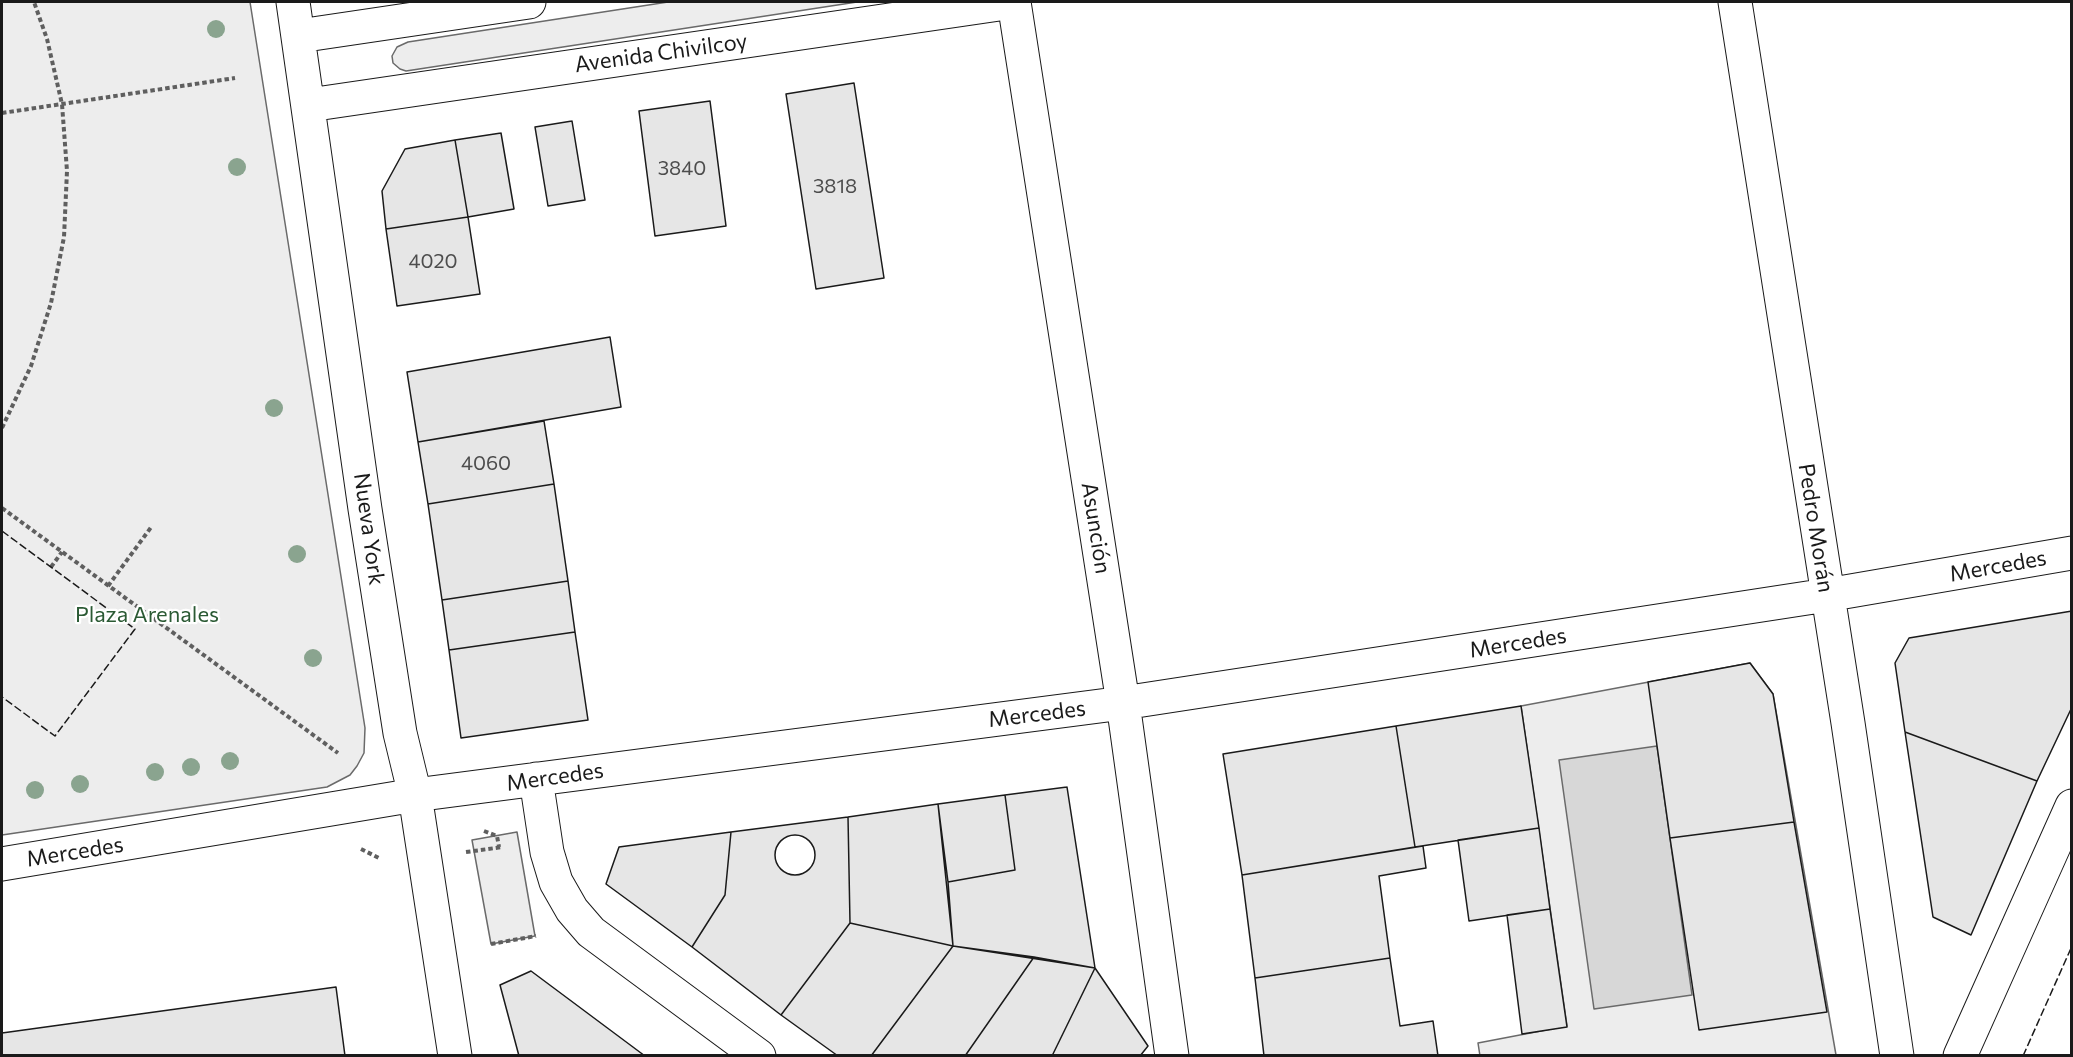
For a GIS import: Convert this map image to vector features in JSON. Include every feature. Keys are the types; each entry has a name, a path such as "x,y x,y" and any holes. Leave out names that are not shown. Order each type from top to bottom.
{"street":[{"name":"Nueva York","path":"293,2 365,509 400,733 415,795 455,1056"},
{"path":"299,36 529,2"},
{"name":"Avenida Chivilcoy","path":"309,105 1014,2"},
{"name":"Asunción","path":"1014,2 1123,703 1172,1056"},
{"name":"Pedro Morán","path":"1735,2 1848,723 1897,1056"},
{"name":"Mercedes","path":"2,864 415,795 1123,703 1827,595 2072,553"},
{"path":"536,778 547,852 556,882 572,910 591,932 759,1056"},
{"path":"1960,1056 2072,806"}],"path":[{"path":"2,428 31,366 51,303 64,237 67,171 62,104 47,39 34,2"},
{"path":"2,113 235,78"},
{"path":"2,508 338,753"},
{"path":"108,586 152,526"},
{"path":"51,567 62,552"},
{"path":"497,836 498,847"},
{"path":"474,851 509,846"},
{"path":"491,944 536,936"}],"shaded area":[{"name":"Plaza Arenales","path":"2,2 250,2 365,728 364,753 357,766 350,775 327,787 2,835"},
{"path":"668,2 857,2 406,71 393,63 392,56 397,47 408,42"},
{"path":"1750,663 1773,694 1836,1055 1480,1056 1478,1043 1567,1026 1521,706"},
{"path":"1657,746 1692,995 1594,1009 1559,760"},
{"path":"517,832 535,936 491,944 472,840"}],"building":[{"path":"854,83 884,278 816,289 786,94"},
{"path":"710,101 726,226 655,236 639,111"},
{"path":"572,121 585,200 548,206 535,127"},
{"path":"501,133 514,209 468,217 455,140"},
{"path":"455,140 468,217 386,229 382,191 405,149"},
{"path":"468,217 480,294 397,306 386,229"},
{"path":"610,337 621,407 418,442 407,372"},
{"path":"544,421 554,484 428,504 418,442"},
{"path":"554,484 568,581 442,600 428,504"},
{"path":"568,581 575,632 449,650 442,600"},
{"path":"2072,611 2072,707 2037,781 1905,732 1895,663 1909,638"},
{"path":"575,632 588,720 461,738 449,650"},
{"path":"1750,663 1773,694 1794,822 1670,838 1648,682"},
{"path":"1521,706 1539,828 1415,847 1396,726"},
{"path":"1396,726 1415,847 1242,875 1223,754"},
{"path":"1905,732 2037,781 1971,935 1933,917"},
{"path":"1067,787 1095,968 953,946 948,882 1015,870 1005,795"},
{"path":"1005,795 1015,870 948,882 938,804"},
{"path":"938,804 953,946 850,923 848,817"},
{"path":"848,817 850,923 781,1015 692,947 725,895 731,832"},
{"path":"1794,822 1827,1012 1699,1030 1670,838"},
{"path":"1539,828 1550,909 1469,921 1458,840"},
{"path":"731,832 725,895 692,947 606,884 619,847"},
{"path":"795,835 803,836 809,841 814,847 814,863 809,869 803,874 795,875 787,874 781,869 776,863 775,855 776,847 781,841 787,836"},
{"path":"1423,846 1426,868 1379,876 1390,958 1255,978 1242,875"},
{"path":"1550,909 1567,1027 1522,1034 1507,915"},
{"path":"850,923 953,946 871,1056 838,1056 781,1015"},
{"path":"953,946 1034,957 965,1056 871,1056"},
{"path":"1034,957 1095,968 1052,1056 965,1056"},
{"path":"1390,958 1400,1026 1433,1021 1438,1056 1264,1056 1255,978"},
{"path":"1095,968 1148,1046 1140,1056 1052,1056"},
{"path":"531,971 645,1056 519,1056 500,985"},
{"path":"336,987 345,1056 2,1056 2,1033"}],"fence":[{"path":"2,531 135,629 55,736 2,697"},
{"path":"2023,1056 2072,946"}]}
